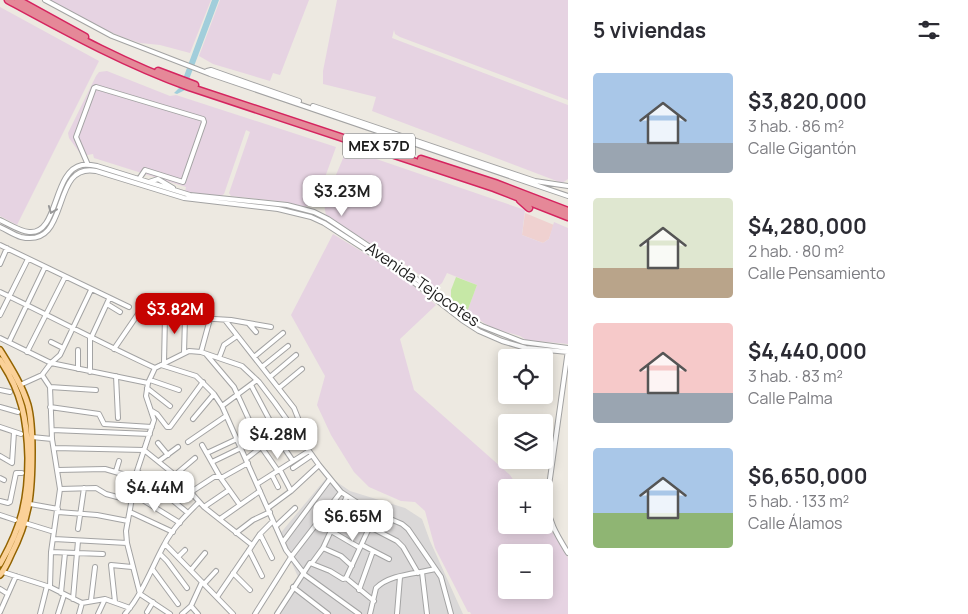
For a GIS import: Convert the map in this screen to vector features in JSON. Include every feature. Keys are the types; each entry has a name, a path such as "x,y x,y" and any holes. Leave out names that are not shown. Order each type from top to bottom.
{"highway":[{"name":"MEX 57D","path":"8,0 102,51 141,69 494,188 568,218"},
{"name":"MEX 57D","path":"18,0 103,47 180,82"},
{"name":"MEX 57D","path":"189,85 495,183 568,211"},
{"path":"494,188 520,200 529,208"},
{"path":"557,218 568,218"}],"main road":[{"path":"0,350 20,385 30,416 32,437 30,504 20,538 1,574"},
{"path":"0,360 18,393 25,414 28,435 28,488 24,509 15,534 0,564"}],"street":[{"path":"46,0 106,33 196,68 568,196"},
{"path":"206,71 212,70 535,181 568,187 568,193"},
{"path":"0,227 20,236 33,237 41,235 48,230 54,221 71,178 81,171 89,170 76,137 96,87 203,119 204,122 183,182 144,170 139,179"},
{"path":"0,220 29,232 42,228 48,219 68,174 79,165 88,164"},
{"name":"Avenida Tejocotes","path":"88,164 190,195 286,205 314,212 328,219 406,271 466,317 487,328 523,342 568,350"},
{"name":"Avenida Tejocotes","path":"89,170 196,200 278,209 311,217 327,225 403,274 462,320 484,333 526,348 568,350"},
{"path":"142,186 149,182"},
{"path":"0,245 65,278 129,307"},
{"path":"0,264 7,248"},
{"path":"0,316 28,259"},
{"path":"9,342 44,267"},
{"path":"27,352 65,278"},
{"path":"20,385 42,375 50,363 60,355 91,290"},
{"path":"0,292 90,338 155,368"},
{"path":"90,372 90,338 110,299"},
{"path":"107,304 120,312"},
{"path":"149,307 165,316 225,320 271,327"},
{"path":"114,349 138,314"},
{"path":"163,364 165,316"},
{"path":"184,353 185,318"},
{"path":"201,352 210,319"},
{"path":"190,492 214,477 223,478 247,461 277,435 300,423 294,408 280,388 225,320"},
{"path":"249,324 256,332"},
{"path":"484,333 487,328"},
{"path":"254,357 283,333"},
{"path":"219,358 224,345 237,336"},
{"path":"0,338 50,363 90,372 149,381 179,390"},
{"path":"52,342 63,348"},
{"path":"262,367 288,346"},
{"path":"78,350 78,369"},
{"path":"568,350 547,500 547,513 552,528 568,553"},
{"path":"168,613 140,594 132,567 126,531 136,478 154,420 148,401 147,388 149,381 155,368 189,351 201,352 242,366 257,380 341,492 408,529 443,582 451,614"},
{"path":"206,354 234,387 262,448 291,491"},
{"path":"270,377 296,355"},
{"path":"163,364 196,376 214,394 222,406 291,557 303,573 359,614"},
{"path":"280,388 302,369"},
{"path":"0,372 6,370"},
{"path":"40,614 49,586 51,552 60,489 52,440 50,387 42,375"},
{"path":"116,376 118,418"},
{"path":"222,406 257,380"},
{"path":"152,410 167,427 170,427 203,382"},
{"path":"251,385 293,461"},
{"path":"50,387 96,390"},
{"path":"147,388 170,406"},
{"path":"0,390 10,392"},
{"path":"193,419 214,394"},
{"path":"0,407 18,412"},
{"path":"50,408 99,414 104,424 152,427"},
{"path":"188,442 226,416"},
{"path":"0,426 21,434"},
{"path":"52,430 150,434"},
{"path":"0,456 12,463 14,432"},
{"path":"32,437 52,440"},
{"path":"207,453 236,439"},
{"path":"158,443 168,455"},
{"path":"202,445 220,477 240,505"},
{"path":"159,461 178,447"},
{"path":"54,448 144,450 175,475 204,507 252,546"},
{"path":"212,462 241,448"},
{"path":"257,484 309,451"},
{"path":"292,468 312,455"},
{"path":"175,475 196,458"},
{"path":"116,471 119,461"},
{"path":"236,533 269,510 319,465"},
{"path":"58,470 105,468 136,478"},
{"path":"138,471 188,513"},
{"path":"0,501 9,503 16,473 22,472"},
{"path":"272,475 278,487"},
{"path":"283,542 330,479"},
{"path":"78,529 84,488"},
{"path":"60,489 96,488 106,494 132,500"},
{"path":"204,507 229,490"},
{"path":"220,519 260,491"},
{"path":"255,614 291,557 341,492"},
{"path":"133,494 180,523"},
{"path":"284,614 278,612 309,563 312,563 323,548 347,496"},
{"path":"127,614 153,570 164,544 199,502"},
{"path":"30,504 58,511 128,521"},
{"path":"276,526 295,508"},
{"path":"130,512 173,532"},
{"path":"340,513 369,529 397,541 403,547 420,573 427,614"},
{"path":"346,578 376,513"},
{"path":"0,515 15,520"},
{"path":"217,597 260,534 273,521"},
{"path":"25,523 51,531"},
{"path":"331,531 389,559"},
{"path":"260,534 272,558"},
{"path":"54,540 127,543"},
{"path":"73,599 78,540"},
{"path":"164,544 232,613"},
{"path":"323,548 341,556 352,566"},
{"path":"178,557 185,550"},
{"path":"249,550 262,576"},
{"path":"360,590 373,551"},
{"path":"51,552 103,554"},
{"path":"58,614 63,594 65,553"},
{"path":"191,570 205,553"},
{"path":"160,554 167,560 187,588"},
{"path":"312,563 343,579 346,578 374,601"},
{"path":"115,602 111,566 132,567"},
{"path":"91,600 95,567"},
{"path":"370,614 377,587 391,578 435,569"},
{"path":"153,570 178,604"},
{"path":"182,614 191,606 203,583 216,571"},
{"path":"233,573 250,590"},
{"path":"1,574 16,576 49,586 82,603 105,599 130,608"},
{"path":"0,612 16,576"},
{"path":"397,614 400,577"},
{"path":"293,587 328,614"},
{"path":"0,589 8,594"},
{"path":"98,614 105,599"},
{"path":"148,612 153,602"},
{"path":"79,614 82,603"},
{"path":"191,606 198,614"}],"shaded area":[{"path":"49,0 211,0 190,53 125,38 94,25"},
{"path":"220,0 309,0 280,75 273,73 270,81 213,64 199,56"},
{"path":"337,0 568,0 568,100 400,37 395,34 394,30 392,38 568,105 568,179 562,183 372,111 376,97 323,84 323,71"},
{"path":"0,7 99,61 17,225 0,216"},
{"path":"107,71 170,96 176,95 336,147 316,202 305,207 286,202 231,196 229,193 250,132 246,130 224,194 221,196 185,192 186,187 94,158 93,154 82,156 69,138 68,133 96,76 99,72"},
{"path":"347,149 525,210 522,235 543,243 549,239 554,222 568,228 568,344 526,340 520,336 492,328 467,312 477,285 447,273 442,283 436,288 412,269 326,216 324,203"},
{"path":"525,213 554,225 549,239 543,243 522,235"},
{"path":"333,234 403,277 436,305 400,339 414,390 498,464 498,469 503,469 513,479 498,479 498,534 553,533 568,558 568,614 471,614 468,612 435,548 425,511 415,502 401,501 369,487 354,472 331,435 317,405 325,376 291,315"},
{"path":"328,476 350,491 405,508 422,519 463,614 276,614 299,579 279,535"}],"green space":[{"path":"456,277 477,285 467,312 461,310 451,301 451,290"}],"water":[{"path":"212,0 219,0 185,90 177,94 174,93 180,87"}]}
